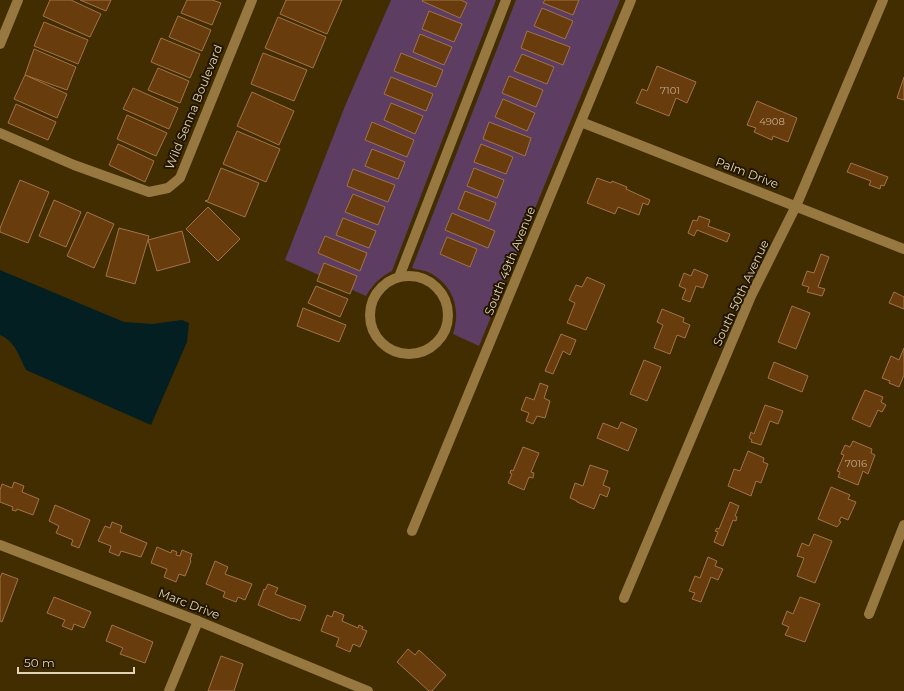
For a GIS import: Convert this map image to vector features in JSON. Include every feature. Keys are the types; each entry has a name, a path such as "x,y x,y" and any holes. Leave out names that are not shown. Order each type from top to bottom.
{"street":[{"path":"0,44 18,0"},
{"name":"Wild Senna Boulevard","path":"0,133 74,165 149,192 168,188 180,178 252,0"},
{"path":"399,277 412,276 425,279 436,286 444,297 448,309 448,322 443,334 435,344 424,351 411,354 399,353 387,348 378,339 372,327 370,315 372,303 379,292 388,283 399,277 506,0"},
{"name":"South 49th Avenue","path":"412,531 631,0"},
{"name":"South 50th Avenue","path":"624,598 751,296 796,206 883,0"},
{"name":"Palm Drive","path":"581,122 904,249"},
{"path":"869,614 904,525"},
{"name":"Marc Drive","path":"0,545 198,621 368,691"},
{"path":"169,691 198,621"}],"shaded area":[{"path":"391,0 496,0 392,271 377,281 366,296 285,260 345,106"},
{"path":"516,0 620,0 479,346 453,334 456,308 454,299 445,285 430,273 412,268"}],"water":[{"path":"0,270 124,322 152,324 182,320 189,323 187,342 151,425 26,370 13,345 0,335"}],"building":[{"path":"50,0 71,0 101,14 90,37 43,16"},
{"path":"80,0 111,0 106,11"},
{"path":"187,0 212,0 221,3 212,25 181,13"},
{"path":"286,0 342,0 327,34 280,14"},
{"path":"461,0 467,3 460,18 422,1"},
{"path":"545,0 579,0 573,15 543,3"},
{"path":"542,8 573,21 565,39 534,26"},
{"path":"429,11 462,24 454,42 422,29"},
{"path":"178,16 211,30 202,51 169,37"},
{"path":"278,17 326,37 313,68 265,48"},
{"path":"44,22 88,40 78,64 34,46"},
{"path":"527,31 570,47 563,65 521,48"},
{"path":"420,34 452,47 444,65 413,52"},
{"path":"161,38 200,54 190,78 151,62"},
{"path":"34,49 76,67 67,90 25,75"},
{"path":"263,53 307,70 294,101 251,84"},
{"path":"401,53 443,70 436,87 394,71"},
{"path":"522,54 554,67 547,84 514,71"},
{"path":"657,66 696,82 687,103 676,98 669,116 636,103 642,89 647,91"},
{"path":"158,68 189,81 180,103 148,90"},
{"path":"25,75 67,94 57,118 14,99"},
{"path":"509,76 543,90 536,107 502,93"},
{"path":"391,77 433,94 426,111 384,94"},
{"path":"904,77 904,100 897,98"},
{"path":"133,88 178,108 169,129 123,109"},
{"path":"252,92 294,111 279,145 237,126"},
{"path":"503,99 535,113 527,131 495,117"},
{"path":"757,101 797,118 788,142 773,136 772,140 754,132 756,128 747,125"},
{"path":"391,103 423,116 415,134 384,120"},
{"path":"16,104 56,122 48,140 8,123"},
{"path":"127,115 167,133 156,156 117,139"},
{"path":"372,122 414,140 407,157 365,140"},
{"path":"489,122 531,138 525,156 483,139"},
{"path":"237,131 280,149 266,182 223,164"},
{"path":"118,144 154,161 145,182 109,165"},
{"path":"481,144 513,157 506,174 474,162"},
{"path":"372,149 405,162 398,179 365,166"},
{"path":"851,163 888,177 884,186 881,185 880,189 869,185 871,181 847,172"},
{"path":"221,168 259,183 245,217 205,201 208,200"},
{"path":"474,168 504,180 497,198 467,186"},
{"path":"353,169 395,185 388,202 347,186"},
{"path":"597,178 611,183 612,181 627,187 626,189 650,200 648,205 643,203 639,215 618,207 615,214 587,203"},
{"path":"20,180 49,192 28,243 0,232 0,228"},
{"path":"465,191 496,203 489,221 458,209"},
{"path":"353,194 385,207 378,225 345,212"},
{"path":"54,200 81,212 66,247 39,236"},
{"path":"208,207 240,239 218,261 186,229"},
{"path":"87,212 114,224 94,268 67,256"},
{"path":"452,213 495,231 488,248 445,230"},
{"path":"699,216 710,220 708,226 730,234 727,242 697,230 694,236 688,233 693,220 697,221"},
{"path":"343,218 376,231 369,248 336,235"},
{"path":"119,228 149,236 135,284 106,276"},
{"path":"182,231 190,262 157,271 148,240"},
{"path":"325,236 367,253 360,271 318,253"},
{"path":"447,237 477,249 470,267 440,254"},
{"path":"821,254 829,257 818,287 825,289 822,296 807,292 809,287 802,285 807,271 814,273"},
{"path":"324,263 357,276 350,294 317,281"},
{"path":"694,269 708,275 703,288 696,286 690,302 682,299 686,289 679,286 684,273 691,276"},
{"path":"587,277 605,285 586,330 567,323 575,303 569,300 576,285 582,287"},
{"path":"316,286 348,299 340,317 308,303"},
{"path":"894,292 904,297 904,309 889,303"},
{"path":"792,306 810,313 796,349 778,342"},
{"path":"303,308 346,325 339,342 297,326"},
{"path":"662,309 684,318 683,322 690,325 685,338 677,335 670,354 654,348 663,325 657,322"},
{"path":"561,334 576,340 570,355 563,351 553,374 545,371"},
{"path":"904,348 904,375 899,387 882,378 891,356 899,360"},
{"path":"644,360 661,367 647,401 630,394"},
{"path":"774,362 808,376 802,392 768,378"},
{"path":"540,383 548,386 544,398 550,401 545,418 537,416 533,424 526,421 529,413 521,410 526,397 534,400"},
{"path":"865,390 883,397 881,402 886,405 882,412 878,410 870,427 852,419"},
{"path":"765,405 783,411 778,424 770,421 761,445 751,442 752,440 749,438 751,432 754,434"},
{"path":"621,422 637,429 628,451 597,438 603,423 618,429"},
{"path":"853,441 872,449 871,453 875,455 868,474 863,471 858,485 838,477 840,472 837,471 844,455 841,454 845,445 850,447"},
{"path":"523,447 539,453 531,472 534,473 533,478 529,477 524,490 508,483 512,474 510,473 511,470 513,471"},
{"path":"748,451 764,458 763,462 768,464 761,483 756,481 751,496 728,486 734,469 740,471"},
{"path":"590,465 608,471 603,485 610,488 607,497 600,494 594,509 570,498 575,483 583,486"},
{"path":"14,482 24,486 22,492 39,499 33,515 17,509 16,511 12,510 13,507 0,502 0,490 2,484 12,488"},
{"path":"831,487 850,495 848,499 856,502 848,520 841,517 839,521 841,522 837,527 818,519"},
{"path":"730,502 739,506 735,516 737,517 736,521 733,520 723,546 714,542 718,532 715,531 717,528 719,529"},
{"path":"55,505 90,520 79,548 71,545 73,540 56,533 59,526 49,521"},
{"path":"112,522 122,526 120,532 147,543 141,557 121,551 119,556 109,552 111,546 98,541 105,526 110,528"},
{"path":"814,534 832,541 815,583 797,576 804,558 797,556 802,543 809,546"},
{"path":"157,547 171,553 172,550 177,552 176,555 180,556 182,550 192,554 185,576 179,574 176,582 164,577 167,569 151,563"},
{"path":"708,557 717,561 715,566 723,569 718,580 711,577 701,602 692,599 695,593 689,591 695,576 700,578"},
{"path":"215,561 228,567 225,574 252,584 245,600 238,597 236,602 223,597 225,592 206,584"},
{"path":"2,573 18,579 2,622 0,621 0,578"},
{"path":"268,584 278,588 275,594 306,606 300,621 258,605 264,589 265,590"},
{"path":"54,597 91,612 84,628 74,624 72,630 62,626 65,620 47,613"},
{"path":"800,597 820,604 805,642 785,635 789,627 782,624 787,611 793,614"},
{"path":"334,611 344,615 342,621 358,628 359,625 363,627 362,629 367,631 360,647 353,644 350,652 336,646 339,638 321,631 327,615 332,617"},
{"path":"112,625 153,642 145,663 120,654 123,648 106,641"},
{"path":"408,649 415,655 419,650 446,675 432,691 429,691 397,662"},
{"path":"221,656 243,664 234,691 208,691"}]}
